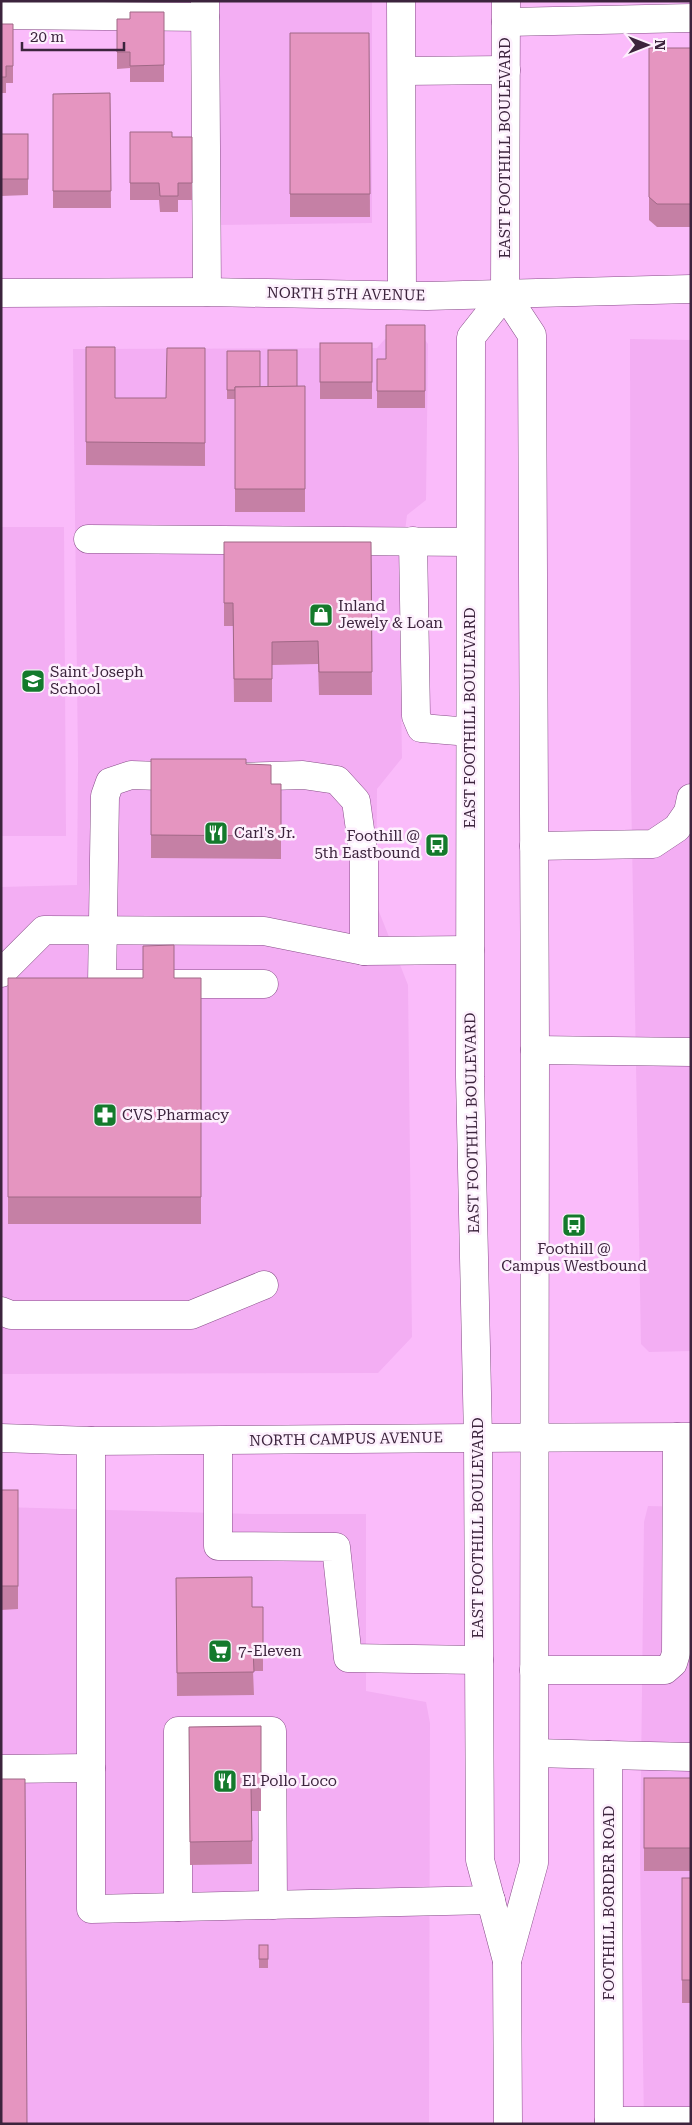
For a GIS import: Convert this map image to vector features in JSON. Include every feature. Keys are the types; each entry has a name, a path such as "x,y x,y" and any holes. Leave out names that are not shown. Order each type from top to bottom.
{"main road":[{"path":"401,1 402,295"},
{"path":"1,15 205,9 207,292"},
{"path":"506,11 606,10 691,18"},
{"name":"EAST FOOTHILL BOULEVARD","path":"506,11 505,294 532,335 535,1050 534,1863 506,1960"},
{"path":"402,71 506,70"},
{"name":"NORTH 5TH AVENUE","path":"1,293 207,292 402,295 691,289"},
{"name":"EAST FOOTHILL BOULEVARD","path":"505,294 471,337 470,1077 478,1438 480,1860 506,1960 508,2124"},
{"path":"88,539 470,542"},
{"path":"413,541 416,716 422,728 470,732"},
{"path":"264,984 102,984 105,796 110,782 131,775 219,778 303,775 338,780 356,801 364,858 364,951"},
{"path":"534,846 653,844 677,828 688,812 691,798"},
{"path":"1,973 44,930 264,931 364,951 470,950"},
{"path":"535,1050 691,1052"},
{"path":"1,1311 11,1314 191,1315 264,1285"},
{"path":"534,1670 665,1670 673,1663 676,1653 684,1437"},
{"name":"NORTH CAMPUS AVENUE","path":"1,1438 91,1441 684,1437"},
{"path":"218,1440 218,1546 336,1547 348,1658 479,1660"},
{"path":"91,1441 91,1909 491,1900"},
{"path":"178,1907 178,1731 272,1731 273,1905"},
{"path":"535,1753 691,1757"},
{"name":"FOOTHILL BORDER ROAD","path":"608,1755 609,2122"},
{"path":"1,1769 91,1768"},
{"path":"609,2122 691,2121"}],"shaded area":[{"path":"211,1 372,1 372,223 216,225"},
{"path":"385,339 425,340 428,344 426,500 407,515 399,580 402,758 377,789 376,904 408,985 412,1337 378,1373 1,1374 1,887 77,885 78,763 73,349 377,348"},
{"path":"630,339 691,340 691,1351 649,1352 641,1344 631,787"},
{"name":"Saint Joseph School","path":"1,527 64,527 66,836 1,836"},
{"path":"648,1506 691,1507 691,2124 644,2124 640,1859 644,1522"},
{"path":"1,1507 252,1514 366,1514 366,1691 426,1702 430,1723 429,2124 1,2124"}],"building":[{"path":"130,12 164,12 164,65 130,66 130,52 117,52 117,19 130,19"},
{"path":"1,24 13,24 13,66 6,66 6,77 1,77"},
{"path":"290,33 369,33 370,194 290,194"},
{"path":"649,48 691,48 691,204 657,204 649,197"},
{"path":"110,93 111,191 53,191 53,94"},
{"path":"130,132 172,132 172,137 192,137 192,183 178,183 178,196 160,196 159,183 130,183"},
{"path":"1,134 28,134 28,179 1,179"},
{"path":"386,325 425,325 425,391 377,391 377,359 386,359"},
{"path":"320,343 372,343 372,382 320,382"},
{"path":"86,347 115,347 115,398 166,398 167,348 205,348 205,443 86,442"},
{"path":"268,350 297,350 297,387 268,387"},
{"path":"227,351 260,351 260,387 235,387 235,390 227,390"},
{"path":"305,386 305,489 235,489 235,387"},
{"path":"224,542 371,542 372,672 319,672 318,641 272,642 272,679 234,679 233,603 224,603"},
{"name":"Carl's Jr.","path":"151,759 246,759 246,764 271,765 271,784 281,784 281,836 151,835"},
{"name":"CVS Pharmacy","path":"174,945 174,978 201,978 201,1197 8,1197 8,978 143,978 143,946"},
{"path":"1,1490 18,1490 18,1586 1,1586"},
{"name":"7-Eleven","path":"252,1577 252,1607 263,1607 263,1648 253,1648 254,1672 177,1673 176,1578"},
{"name":"El Pollo Loco","path":"261,1726 261,1788 251,1788 252,1841 190,1842 189,1727"},
{"path":"644,1778 691,1778 691,1848 644,1848"},
{"path":"1,1779 25,1779 27,2124 1,2124"},
{"path":"682,1878 691,1878 691,1980 682,1980"},
{"path":"259,1945 268,1945 268,1959 259,1959"}],"place":[{"name":"Inland Jewely & Loan","path":"321,615"},
{"name":"Saint Joseph School","path":"33,681"},
{"name":"Carl's Jr.","path":"216,833"},
{"name":"Foothill @ 5th Eastbound","path":"437,845"},
{"name":"CVS Pharmacy","path":"105,1115"},
{"name":"Foothill @ Campus Westbound","path":"574,1225"},
{"name":"7-Eleven","path":"220,1651"},
{"name":"El Pollo Loco","path":"225,1781"}]}
